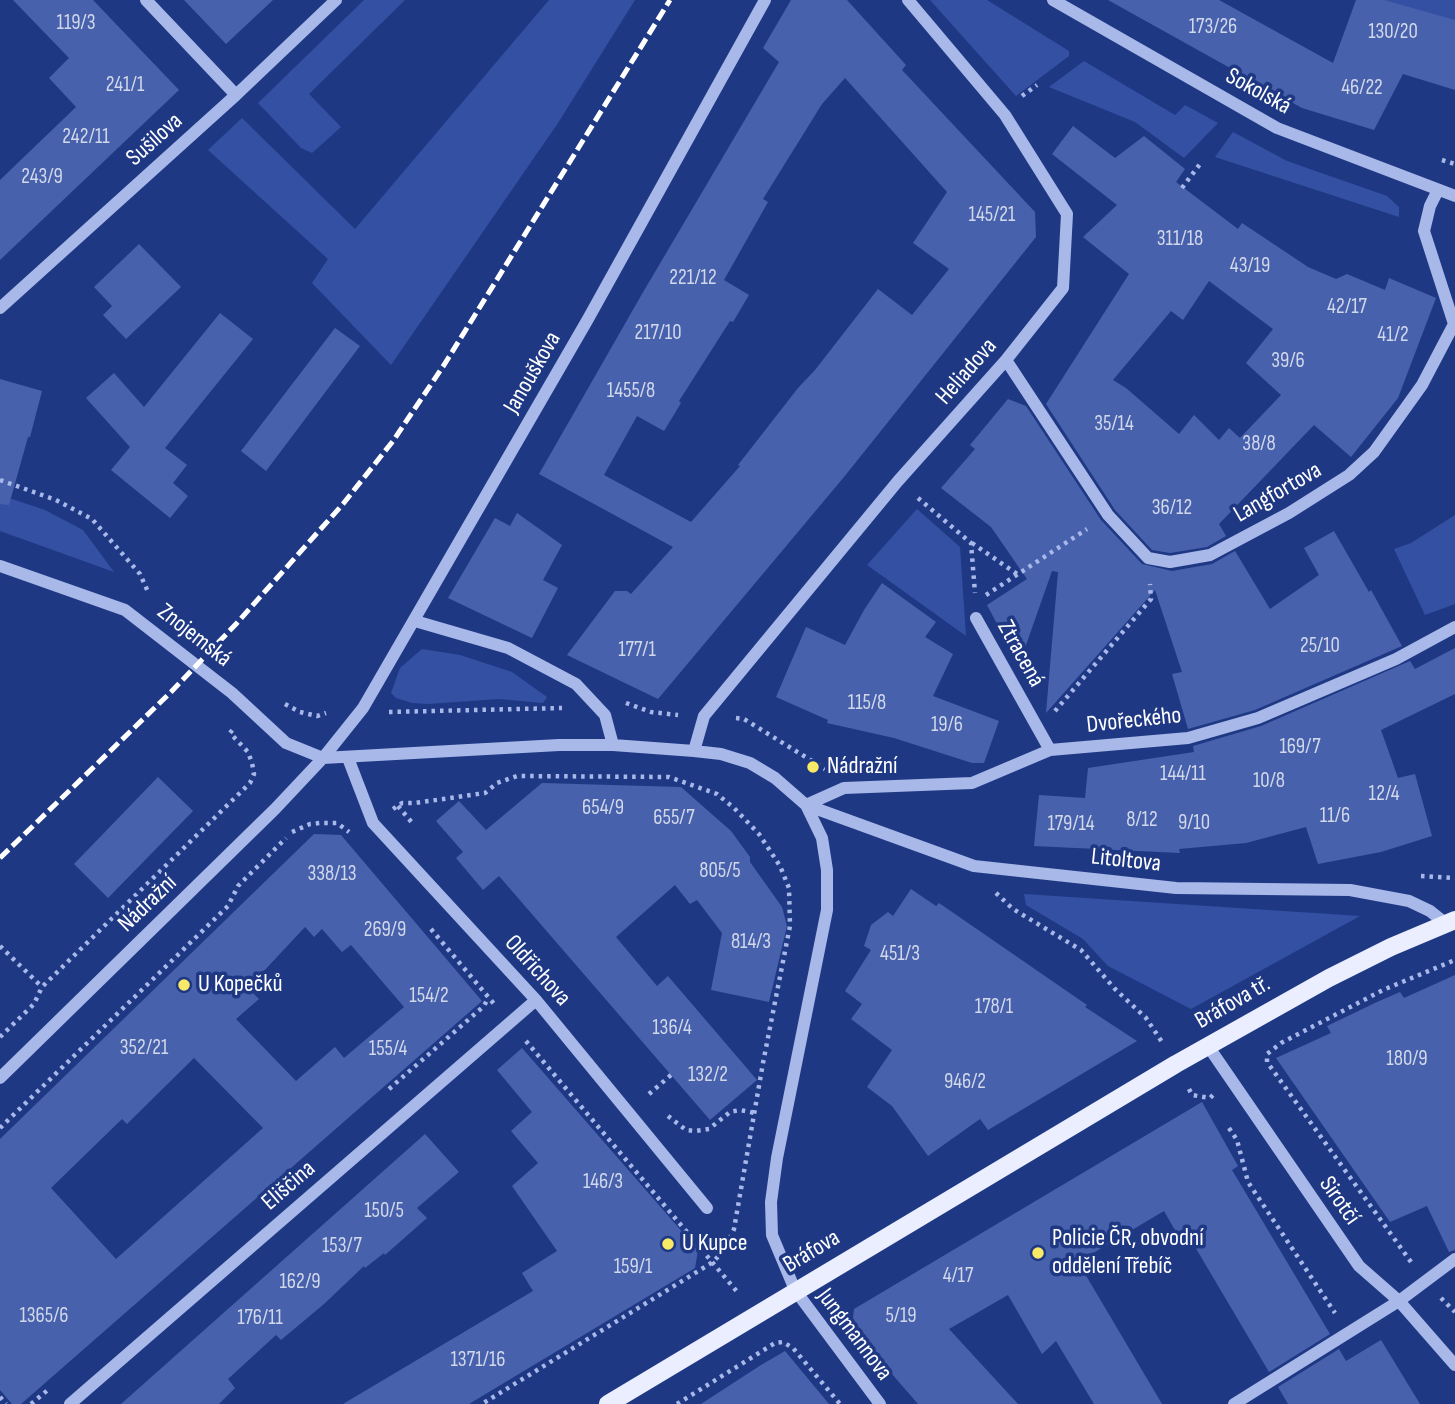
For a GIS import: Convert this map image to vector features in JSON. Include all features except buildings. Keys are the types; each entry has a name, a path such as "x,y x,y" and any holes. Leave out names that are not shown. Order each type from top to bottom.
{"main road":[{"name":"Bráfova tř.","path":"1042,1142 1329,978 1450,922"},
{"name":"Bráfova","path":"608,1404 1042,1142"}],"street":[{"path":"146,0 236,96"},
{"name":"Sušilova","path":"0,308 236,96 336,0"},
{"name":"Janouškova","path":"323,758 363,708 415,621 588,319 765,0"},
{"name":"Heliadova","path":"694,751 704,716 898,481 1006,360 1063,288 1067,214 1005,115 908,0"},
{"name":"Sokolská","path":"1053,0 1277,128 1455,196"},
{"name":"Langfortova","path":"1149,558 1170,562 1210,555 1289,513 1349,475 1374,452 1422,385 1454,324 1424,231 1430,206 1438,190"},
{"path":"1006,360 1108,515 1149,558"},
{"name":"Znojemská","path":"0,566 125,610 232,693 286,743 323,758 348,758"},
{"name":"Ztracená","path":"976,618 1050,750"},
{"path":"415,621 508,648 576,684 605,715 612,745"},
{"name":"Dvořeckého","path":"806,805 844,788 972,783 1050,750 1188,738 1258,718 1396,659 1455,627"},
{"path":"348,758 559,745 612,745 694,751 721,754 750,763 775,778 806,805 821,838 827,870 827,910 777,1158 771,1202 772,1235 795,1290"},
{"name":"Nádražní","path":"0,1078 275,809 323,758"},
{"name":"Oldřichova","path":"348,758 373,823 536,1000 707,1208"},
{"name":"Litoltova","path":"806,805 974,866 1176,888 1350,890 1409,901 1450,922"},
{"name":"Eliščina","path":"70,1404 536,1000"},
{"name":"Sirotčí","path":"1208,1046 1359,1266 1399,1301 1455,1365"},
{"path":"1234,1404 1399,1301 1455,1259"},
{"name":"Jungmannova","path":"795,1290 880,1404"}],"path":[{"path":"1022,96 1037,85"},
{"path":"1182,188 1200,164"},
{"path":"0,480 56,500 92,519 140,574 149,594 133,616"},
{"path":"898,481 971,543 1017,574 1108,515"},
{"name":"Ztracená","path":"971,543 975,602 1017,574"},
{"path":"1038,730 1151,599 1149,558"},
{"path":"282,702 300,712 317,716 333,709 363,708 397,713 560,708"},
{"path":"744,719 821,764 844,788"},
{"path":"0,1037 34,1004 42,987 250,783 254,774 253,763 248,752 230,733"},
{"path":"398,806 402,803 485,793 497,783 517,776 669,778 717,794 726,801 759,834 780,866 789,888 790,926 734,1229 725,1249 713,1262 482,1404"},
{"path":"0,1128 228,906 238,886 295,830 310,824 337,823 356,837"},
{"path":"1013,909 1081,950 1115,989 1146,1018"},
{"path":"0,946 42,987"},
{"path":"1425,1281 1267,1062 1267,1054 1382,990 1455,960"},
{"path":"510,1023 756,1315"},
{"path":"656,1102 649,1094 671,1075"},
{"path":"1210,1098 1217,1108"},
{"path":"663,1110 687,1130 695,1131 709,1129 730,1112 740,1110 755,1113"},
{"path":"1223,1119 1237,1140 1248,1182 1333,1312 1347,1319 1361,1314 1375,1316"},
{"path":"677,1404 775,1343 783,1342 793,1348 841,1404"},
{"path":"0,1397 6,1404"}],"shaded area":[{"path":"364,0 405,0 309,94 341,127 312,153 301,148 258,103"},
{"path":"549,0 635,0 558,123 391,365 312,283 328,259 208,150 242,118 355,229"},
{"path":"930,0 987,0 1069,51 1069,56 1016,96"},
{"path":"1372,0 1455,0 1455,23"},
{"path":"1084,61 1175,115 1185,105 1218,123 1184,158 1135,122 1049,87"},
{"path":"1233,132 1287,161 1387,196 1399,207 1399,217 1215,157"},
{"path":"0,495 45,510 83,530 114,572 0,531"},
{"path":"917,509 960,547 966,636 867,565"},
{"path":"1455,515 1455,604 1425,615 1394,549 1411,543"},
{"path":"422,649 460,655 512,672 547,697 543,703 499,699 428,704 396,698 391,693 400,668"},
{"path":"1024,894 1360,916 1191,1009 1108,966 1083,939 1026,905"}],"railway":[{"path":"0,858 171,692 236,624 343,504 393,441 444,365 670,0"}],"place":[{"name":"Nádražní","path":"813,767"},
{"name":"U Kopečků","path":"184,985"},
{"name":"U Kupce","path":"668,1244"},
{"name":"Policie ČR, obvodní oddělení Třebíč","path":"1038,1253"}]}
